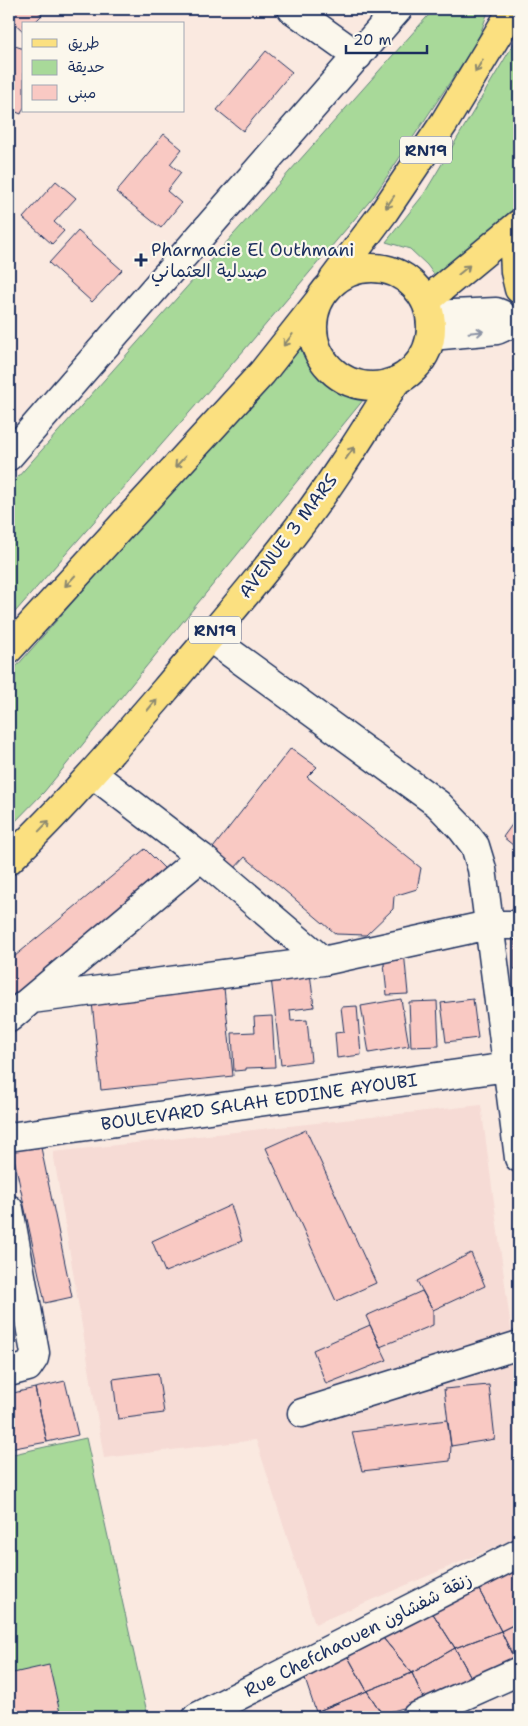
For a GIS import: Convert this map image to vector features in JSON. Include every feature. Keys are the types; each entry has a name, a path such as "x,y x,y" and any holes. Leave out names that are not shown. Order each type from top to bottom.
{"main road":[{"name":"RN19","path":"9,649 262,373 384,212 444,123 513,9"},
{"name":"RN19","path":"429,318 516,227"},
{"path":"516,227 515,272 519,289"},
{"name":"RN19","path":"371,267 393,271 413,283 429,318 423,358 415,367 396,381 379,385 361,384 344,379 329,368 319,354 314,336 313,319 324,293 349,272 371,267"},
{"name":"AVENUE 3 MARS","path":"9,860 93,774 289,540 354,448 396,381"}],"street":[{"path":"292,9 358,56"},
{"path":"9,456 261,164 398,9"},
{"path":"429,318 497,330 519,320"},
{"path":"209,637 438,804 475,846 482,869 519,1158"},
{"path":"93,774 201,857 323,961"},
{"path":"9,1018 201,857"},
{"path":"32,998 323,961 488,925 519,925"},
{"name":"BOULEVARD SALAH EDDINE AYOUBI","path":"9,1137 508,1067"},
{"path":"9,1209 35,1353 34,1358 18,1370"},
{"path":"302,1413 519,1345"},
{"name":"Rue Chefchaouen زنقة شفشاون","path":"197,1717 519,1553"},
{"path":"416,1717 519,1671"}],"shaded area":[{"path":"481,1105 519,1388 519,1537 315,1624 256,1440 104,1458 53,1152"}],"green space":[{"path":"434,9 489,9 478,40 374,196 245,349 9,619 9,487"},
{"path":"519,35 519,203 439,281 427,265 410,249 386,242 424,194"},
{"path":"298,344 311,364 325,378 343,390 364,399 44,792 9,828 9,675"},
{"path":"86,1438 148,1717 9,1717 9,1455"}],"building":[{"path":"9,9 35,9 42,15 35,22 22,22 22,30 9,18"},
{"path":"9,44 22,48 22,112 21,114 9,109"},
{"path":"266,51 292,72 243,131 217,110"},
{"path":"164,134 182,149 170,164 181,173 167,191 181,203 161,228 116,192"},
{"path":"56,181 76,198 54,222 64,231 52,244 23,218"},
{"path":"78,231 122,270 92,302 49,263"},
{"path":"291,748 317,767 307,777 421,868 417,889 394,896 393,909 366,935 336,934 245,857 233,870 213,848"},
{"path":"519,815 519,850 503,837"},
{"path":"145,849 165,869 9,1001 9,961"},
{"path":"514,940 519,940 519,969 514,969"},
{"path":"404,951 408,994 387,995 383,953"},
{"path":"309,964 314,1007 290,1010 291,1021 307,1020 311,1061 281,1065 270,969"},
{"path":"223,978 233,1076 101,1090 91,992"},
{"path":"401,999 409,1046 369,1053 361,1006"},
{"path":"473,999 478,1038 446,1042 441,1003"},
{"path":"437,1001 439,1046 411,1047 409,1002"},
{"path":"357,1006 361,1055 337,1058 335,1033 344,1032 341,1007"},
{"path":"272,1016 275,1067 246,1068 246,1070 234,1071 232,1033 255,1032 254,1017"},
{"path":"306,1130 376,1283 336,1301 266,1148"},
{"path":"39,1138 72,1297 45,1303 11,1144"},
{"path":"231,1205 242,1241 165,1272 152,1241"},
{"path":"471,1253 485,1286 433,1310 417,1281"},
{"path":"422,1291 433,1310 433,1325 380,1347 366,1316"},
{"path":"370,1325 387,1360 326,1384 313,1350"},
{"path":"158,1373 164,1413 118,1419 113,1379"},
{"path":"65,1381 78,1435 47,1442 35,1388"},
{"path":"489,1385 495,1439 451,1446 444,1389"},
{"path":"35,1388 47,1442 9,1449 9,1394"},
{"path":"447,1420 451,1446 450,1461 362,1471 352,1432"},
{"path":"519,1570 519,1622 501,1631 478,1588"},
{"path":"478,1588 501,1631 455,1648 432,1612"},
{"path":"432,1612 455,1648 412,1673 383,1638"},
{"path":"519,1622 519,1664 517,1665 501,1631"},
{"path":"501,1631 517,1665 472,1679 455,1648"},
{"path":"383,1638 412,1673 367,1691 347,1655"},
{"path":"455,1648 472,1679 425,1702 412,1673"},
{"path":"347,1655 367,1691 316,1712 305,1679"},
{"path":"49,1665 61,1717 9,1717 9,1674"},
{"path":"412,1673 425,1702 382,1714 367,1691"},
{"path":"367,1691 382,1714 375,1717 320,1717 316,1712"}],"place":[{"name":"Pharmacie El Outhmani صيدلية العثماني","path":"141,260"}]}
